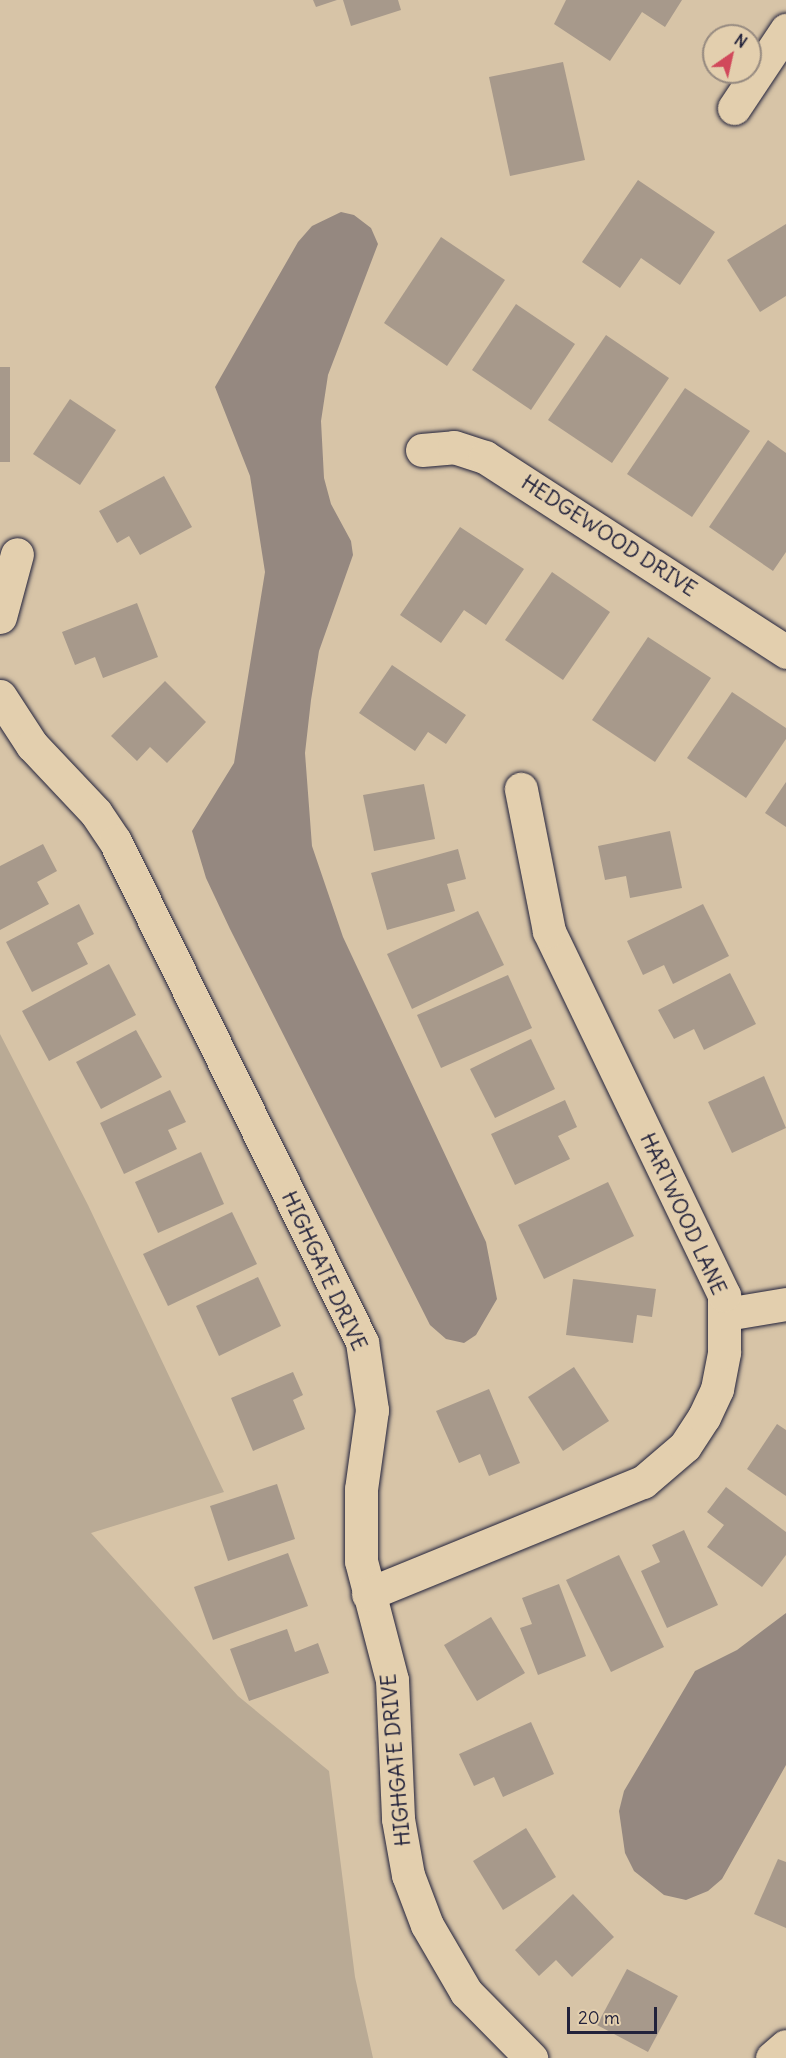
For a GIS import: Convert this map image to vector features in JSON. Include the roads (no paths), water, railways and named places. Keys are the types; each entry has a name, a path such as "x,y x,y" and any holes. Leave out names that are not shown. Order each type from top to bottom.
{"street":[{"path":"734,108 786,30"},
{"name":"HEDGEWOOD DRIVE","path":"422,450 454,447 486,457 786,652"},
{"path":"0,617 17,554"},
{"name":"HIGHGATE DRIVE","path":"0,696 32,746 96,813 115,841 362,1342 372,1410 358,1526 368,1594 392,1680 398,1820 408,1875 427,1925 466,1992 531,2058"},
{"name":"HARTWOOD LANE","path":"368,1594 600,1501 662,1468 685,1446 717,1389 726,1314 710,1263 549,931 521,789"},
{"path":"726,1314 786,1304"},
{"path":"772,2058 786,2046"}]}
